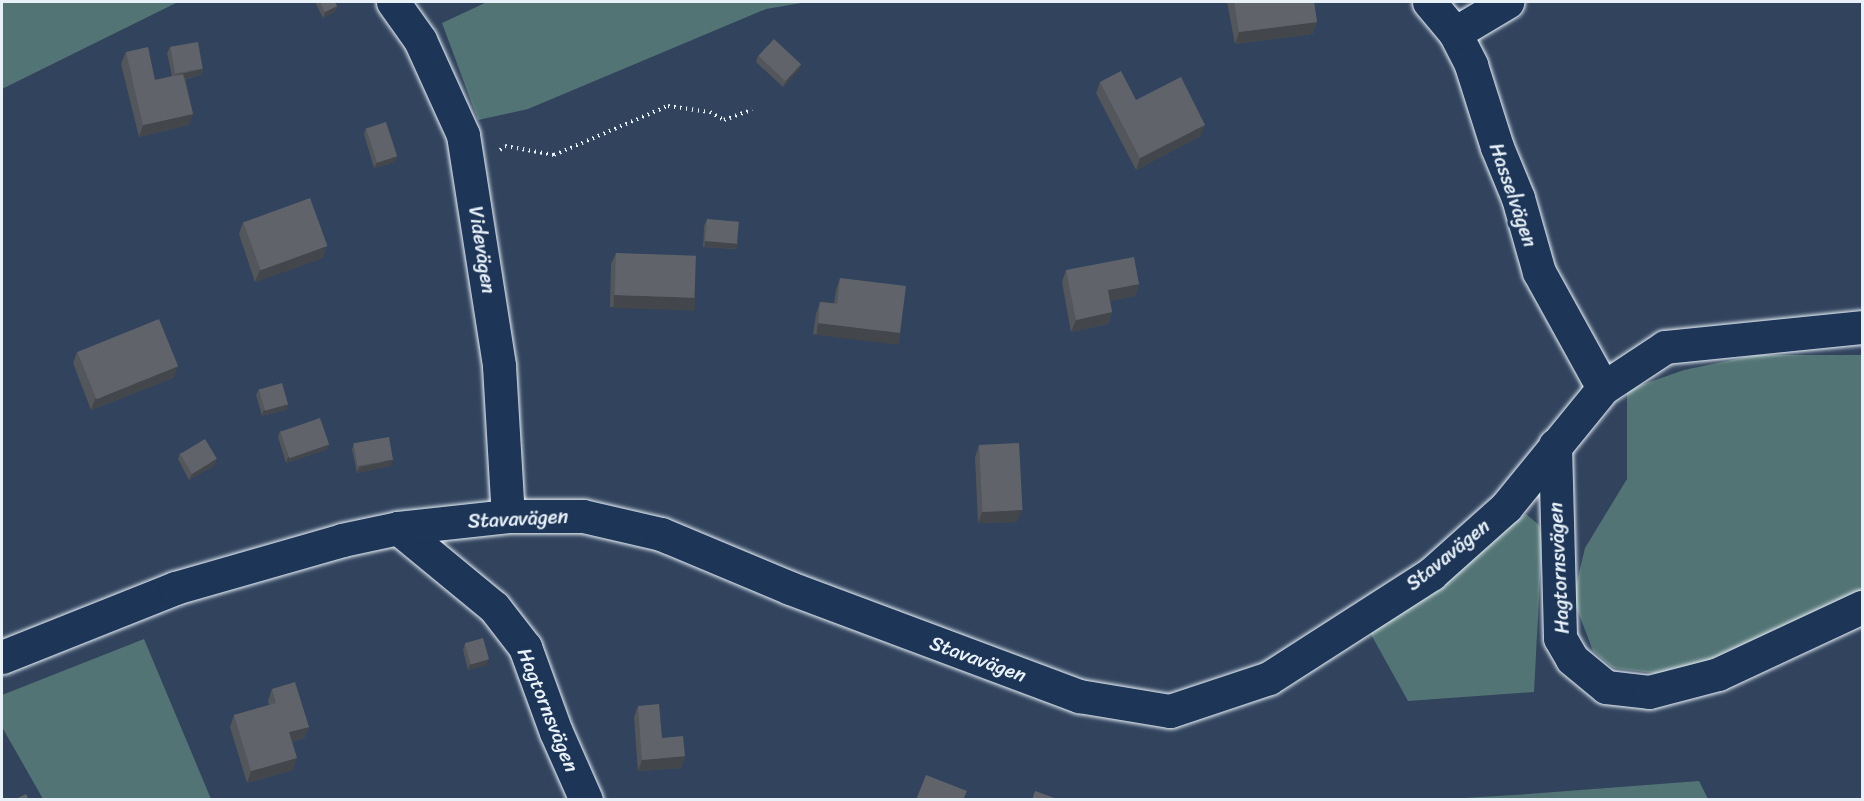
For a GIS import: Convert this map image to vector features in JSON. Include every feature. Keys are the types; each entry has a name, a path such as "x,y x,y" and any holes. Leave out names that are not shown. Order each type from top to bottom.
{"street":[{"name":"Videvägen","path":"393,2 420,40 463,135 499,366 508,516"},
{"name":"Hasselvägen","path":"1429,2 1455,33 1471,65 1497,147 1518,198 1539,272 1603,388"},
{"path":"1455,33 1507,2"},
{"name":"Stavavägen","path":"2,657 175,588 342,540 398,528 508,516 583,516 661,534 790,588 1079,696 1170,711 1269,678 1431,574 1506,507 1603,388 1665,347 1863,327"},
{"name":"Hagtornsvägen","path":"1555,445 1560,638 1572,659 1606,687 1649,692 1718,674 1863,607"},
{"name":"Hagtornsvägen","path":"398,528 494,607 525,647 556,732 586,800"}],"path":[{"path":"470,177 505,146 554,155 668,106 710,112 724,120 752,110"}],"green space":[{"path":"2,2 178,2 2,89"},
{"path":"487,2 807,2 766,9 528,109 478,120 442,23"},
{"path":"1756,355 1862,355 1862,591 1704,666 1668,675 1613,668 1593,651 1573,598 1585,548 1627,479 1627,390 1684,370"},
{"path":"1526,514 1539,525 1542,540 1534,692 1408,701 1368,629"},
{"path":"144,639 211,799 43,799 2,727 2,695"},
{"path":"1699,781 1708,799 1448,799 1528,794"}],"building":[{"path":"320,2 335,2 337,6 325,12"},
{"path":"1234,2 1314,2 1317,22 1239,32"},
{"path":"774,39 801,64 785,81 758,56"},
{"path":"198,42 203,69 175,73 170,47"},
{"path":"148,47 155,80 183,74 193,114 143,125 126,52"},
{"path":"1121,71 1136,100 1181,77 1205,125 1140,158 1100,82"},
{"path":"386,122 397,156 377,163 366,128"},
{"path":"310,198 327,246 261,270 243,222"},
{"path":"707,219 739,222 737,244 705,241"},
{"path":"616,253 696,256 694,298 615,295"},
{"path":"1134,257 1139,284 1108,290 1112,312 1076,320 1066,270"},
{"path":"840,278 906,286 900,333 818,323 820,302 837,304"},
{"path":"159,319 178,366 97,399 77,352"},
{"path":"282,383 288,404 265,411 259,390"},
{"path":"320,418 329,444 289,458 280,432"},
{"path":"389,437 393,460 358,466 354,443"},
{"path":"205,439 217,459 192,474 180,454"},
{"path":"1019,443 1023,510 983,512 979,445"},
{"path":"483,638 489,659 471,664 465,643"},
{"path":"295,682 309,727 289,732 297,758 251,771 234,715 276,703 272,689"},
{"path":"659,704 662,738 683,736 685,756 642,760 638,706"},
{"path":"926,775 967,791 963,800 916,800"},
{"path":"1035,791 1060,800 1032,800"},
{"path":"26,794 29,800 14,800"}]}
